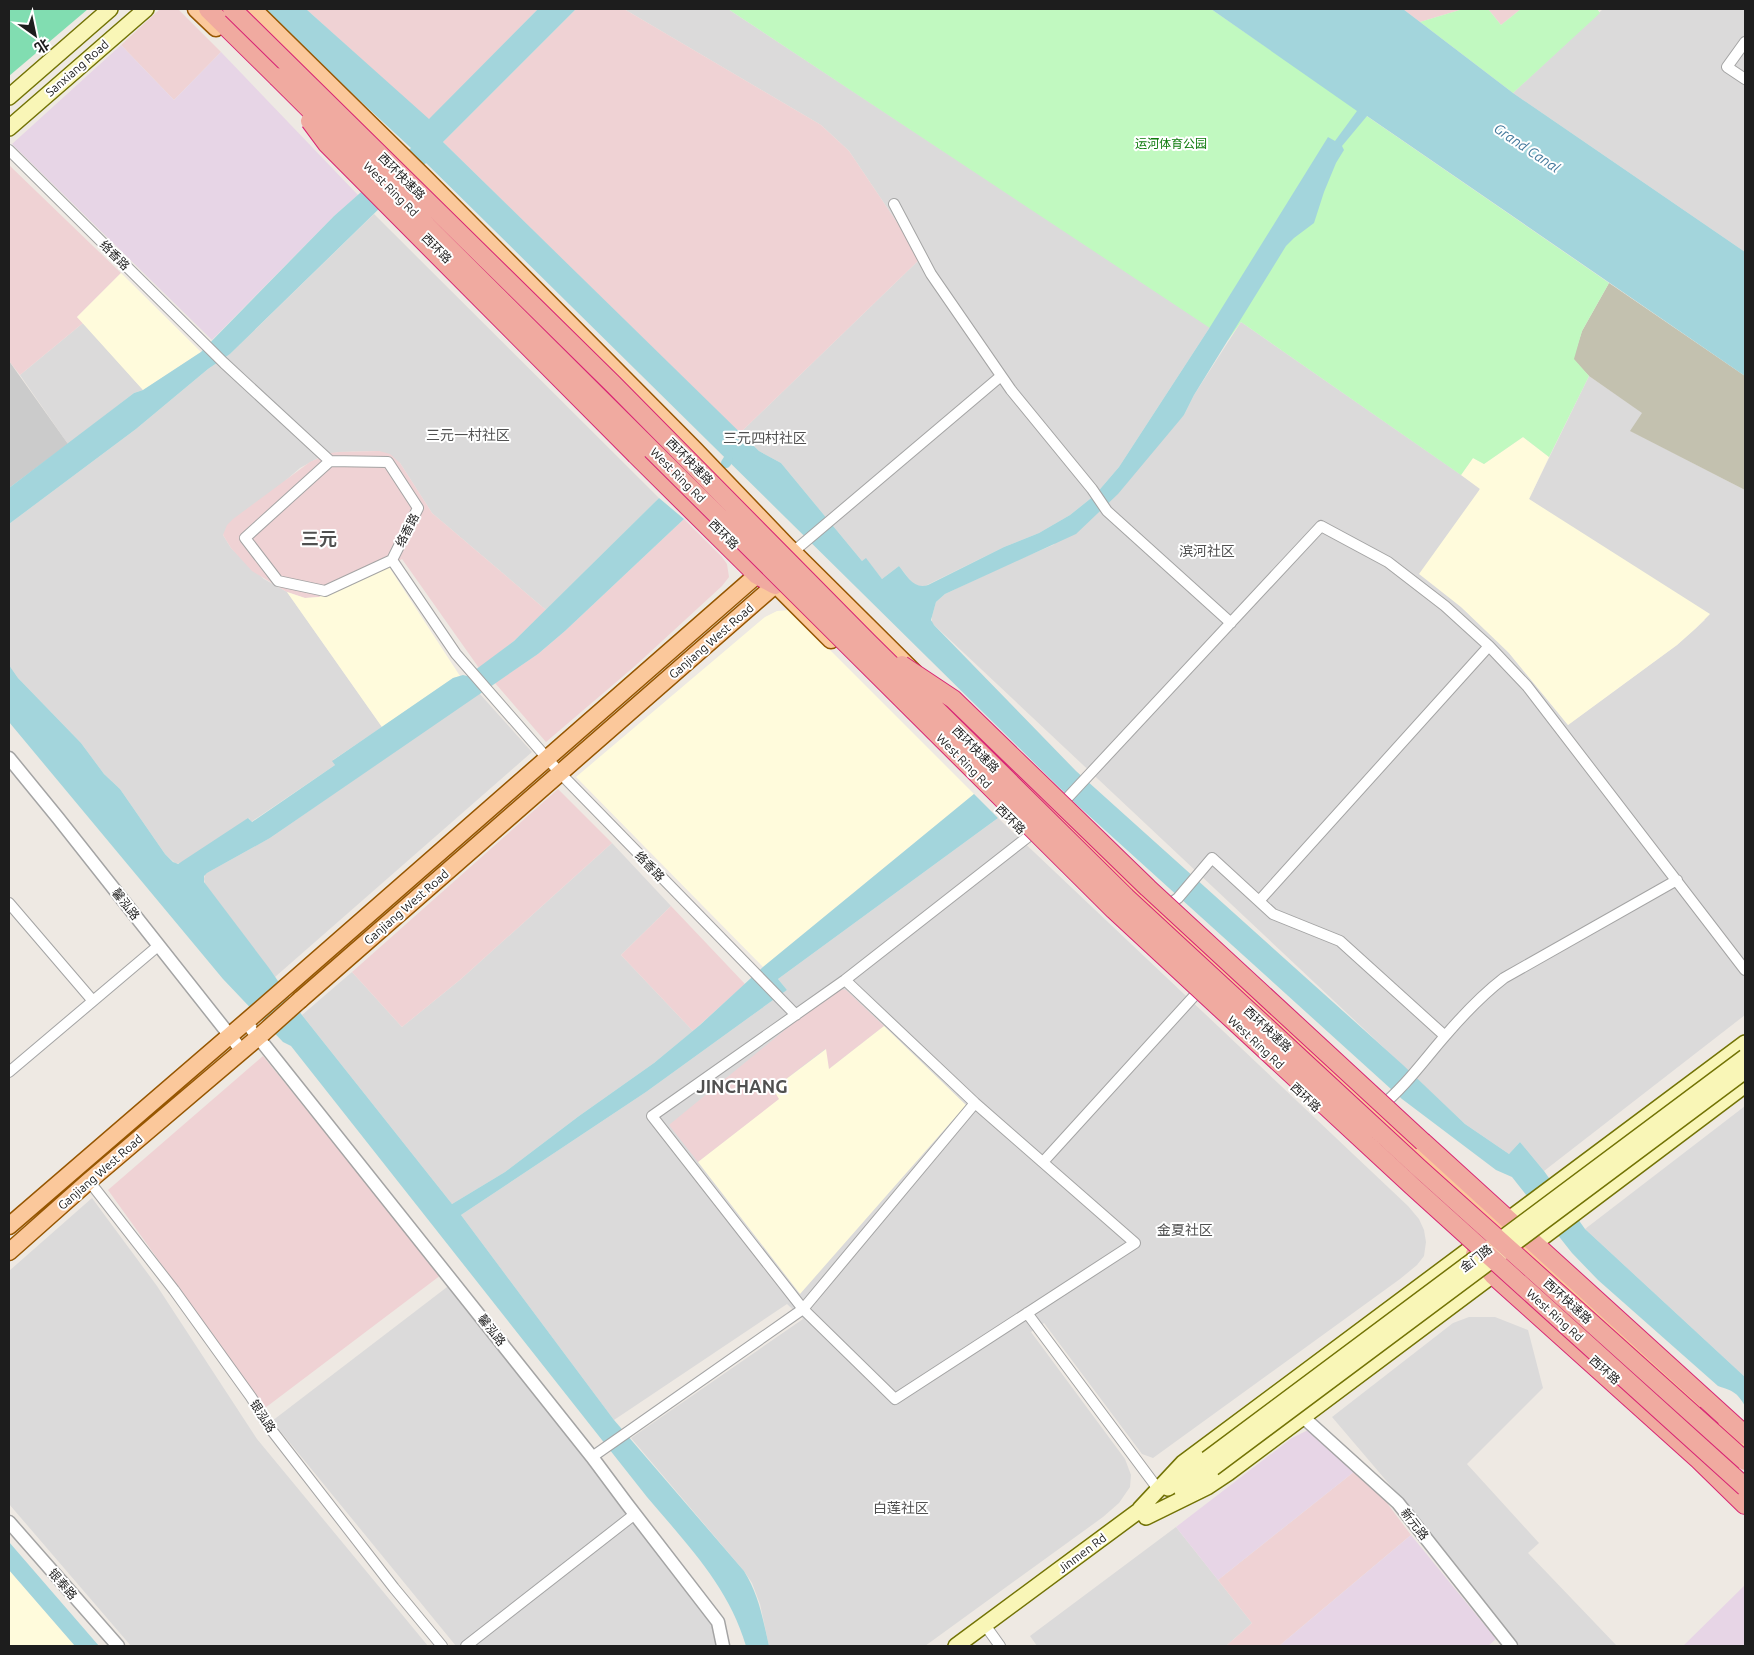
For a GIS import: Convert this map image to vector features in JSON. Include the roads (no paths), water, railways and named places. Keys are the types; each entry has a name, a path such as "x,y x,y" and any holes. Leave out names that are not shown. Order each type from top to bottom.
{"highway":[{"name":"West Ring Rd","path":"208,9 1114,910 1412,1186 1745,1487"},
{"name":"西环快速路","path":"232,9 613,384 868,642 1126,897 1419,1168 1745,1461"},
{"path":"278,77 327,144 636,455 759,573 781,579"},
{"path":"868,642 953,699 1148,888 1423,1142 1505,1223 1745,1435"},
{"path":"1471,1248 1495,1273 1699,1460 1745,1506"}],"main road":[{"name":"Sanxiang Road","path":"9,97 110,9"},
{"name":"Sanxiang Road","path":"9,128 146,9"},
{"name":"西环路","path":"196,9 677,487 759,573"},
{"path":"253,9 423,176 797,550 950,706 1061,805 1159,912 1375,1111 1505,1223"},
{"path":"28,80 44,97"},
{"path":"677,487 703,488 774,560"},
{"name":"Ganjiang West Road","path":"9,1226 290,984 774,560 797,550"},
{"name":"Ganjiang West Road","path":"9,1252 89,1181 261,1035 781,579 797,550"},
{"path":"781,579 896,684 950,706"},
{"name":"西环路","path":"781,579 1029,836 1133,938 1471,1248"},
{"path":"475,822 488,836"},
{"path":"1143,1513 1158,1489 1195,1454 1745,1043"},
{"name":"金门路","path":"1210,1464 1745,1057"},
{"name":"金门路","path":"1210,1464 1745,1071"},
{"path":"1143,1513 1217,1480 1745,1085"},
{"path":"1531,1246 1745,1447"},
{"name":"西环路","path":"1495,1273 1745,1498"},
{"name":"Jinmen Rd","path":"956,1646 988,1628 1210,1464"},
{"name":"Jinmen Rd","path":"972,1646 988,1628"}],"street":[{"path":"1745,42 1727,66 1745,79"},
{"name":"络香路","path":"9,150 202,342 330,461 388,462 418,508 392,560 456,654 560,774 796,1015"},
{"path":"894,204 931,274 1001,376 1092,489 1107,511 1231,623"},
{"path":"797,550 831,519 1001,376"},
{"path":"330,461 245,538 278,581 325,591 392,560"},
{"path":"845,980 975,1103 1135,1242 895,1399 803,1309 652,1116 845,980 1029,836 1061,805 1321,526 1388,562 1446,606 1489,646 1527,686 1745,970"},
{"path":"1259,901 1489,646"},
{"name":"馨泓路","path":"9,758 242,1051"},
{"path":"1133,938 1159,912 1178,898 1212,858 1273,914 1340,941 1445,1036"},
{"path":"1350,1137 1375,1111 1393,1096 1483,995 1504,978 1677,880"},
{"path":"9,904 93,1001"},
{"path":"9,1072 158,946"},
{"path":"1043,1162 1195,995"},
{"name":"馨泓路","path":"247,1021 261,1035 597,1453 635,1514 718,1622 723,1646"},
{"path":"597,1453 803,1309 975,1103"},
{"name":"银泓路","path":"89,1181 174,1290 251,1397 273,1432 394,1588 442,1646"},
{"path":"1027,1313 1158,1489"},
{"name":"新元路","path":"1303,1417 1398,1503 1510,1646"},
{"path":"466,1646 635,1514"},
{"name":"银泰路","path":"9,1522 118,1646"},
{"path":"988,1628 1000,1646"}],"water":[{"name":"Grand Canal","path":"261,9 306,9 429,119 538,9 576,9 443,142 759,451 781,463 862,561 866,558 882,579 899,566 911,581 919,586 928,585 1004,547 1039,533 1070,515 1095,495 1119,467 1210,327 1328,137 1335,141 1357,111 1211,9 1403,9 1513,93 1745,252 1745,376 1367,116 1342,146 1344,150 1336,163 1324,192 1314,223 1286,246 1194,395 1184,415 1118,494 1076,534 945,594 936,602 931,620 1076,771 1403,1065 1465,1124 1509,1154 1520,1142 1544,1171 1585,1229 1745,1377 1745,1406 1737,1395 1718,1386 1598,1280 1572,1253 1512,1177 1496,1170 1402,1099 1075,803 426,163 230,354 208,369 136,429 9,524 9,488 134,393 143,390 201,352 334,216 411,148"},
{"path":"659,498 684,519 538,654 270,838 207,873 204,876 204,882 298,1010 452,1204 505,1172 579,1116 654,1063 700,1025 763,967 974,794 998,818 778,979 787,990 646,1092 461,1215 614,1420 744,1571 757,1598 769,1646 746,1646 729,1604 705,1567 647,1497 291,1046 283,1042 223,979 9,722 9,665 18,678 81,743 104,774 120,789 165,854 178,864 248,818 252,822 335,765 332,761 453,678 463,675 467,676 514,641"},
{"path":"9,1542 99,1646 75,1646 9,1570"}],"district":[{"name":"三元一村社区","path":"468,435"},
{"name":"三元四村社区","path":"765,438"},
{"name":"三元","path":"319,538"},
{"name":"滨河社区","path":"1207,551"},
{"name":"JINCHANG","path":"742,1086"},
{"name":"金夏社区","path":"1185,1230"},
{"name":"白莲社区","path":"901,1508"}],"park label":[{"name":"运河体育公园","path":"1171,143"}]}
